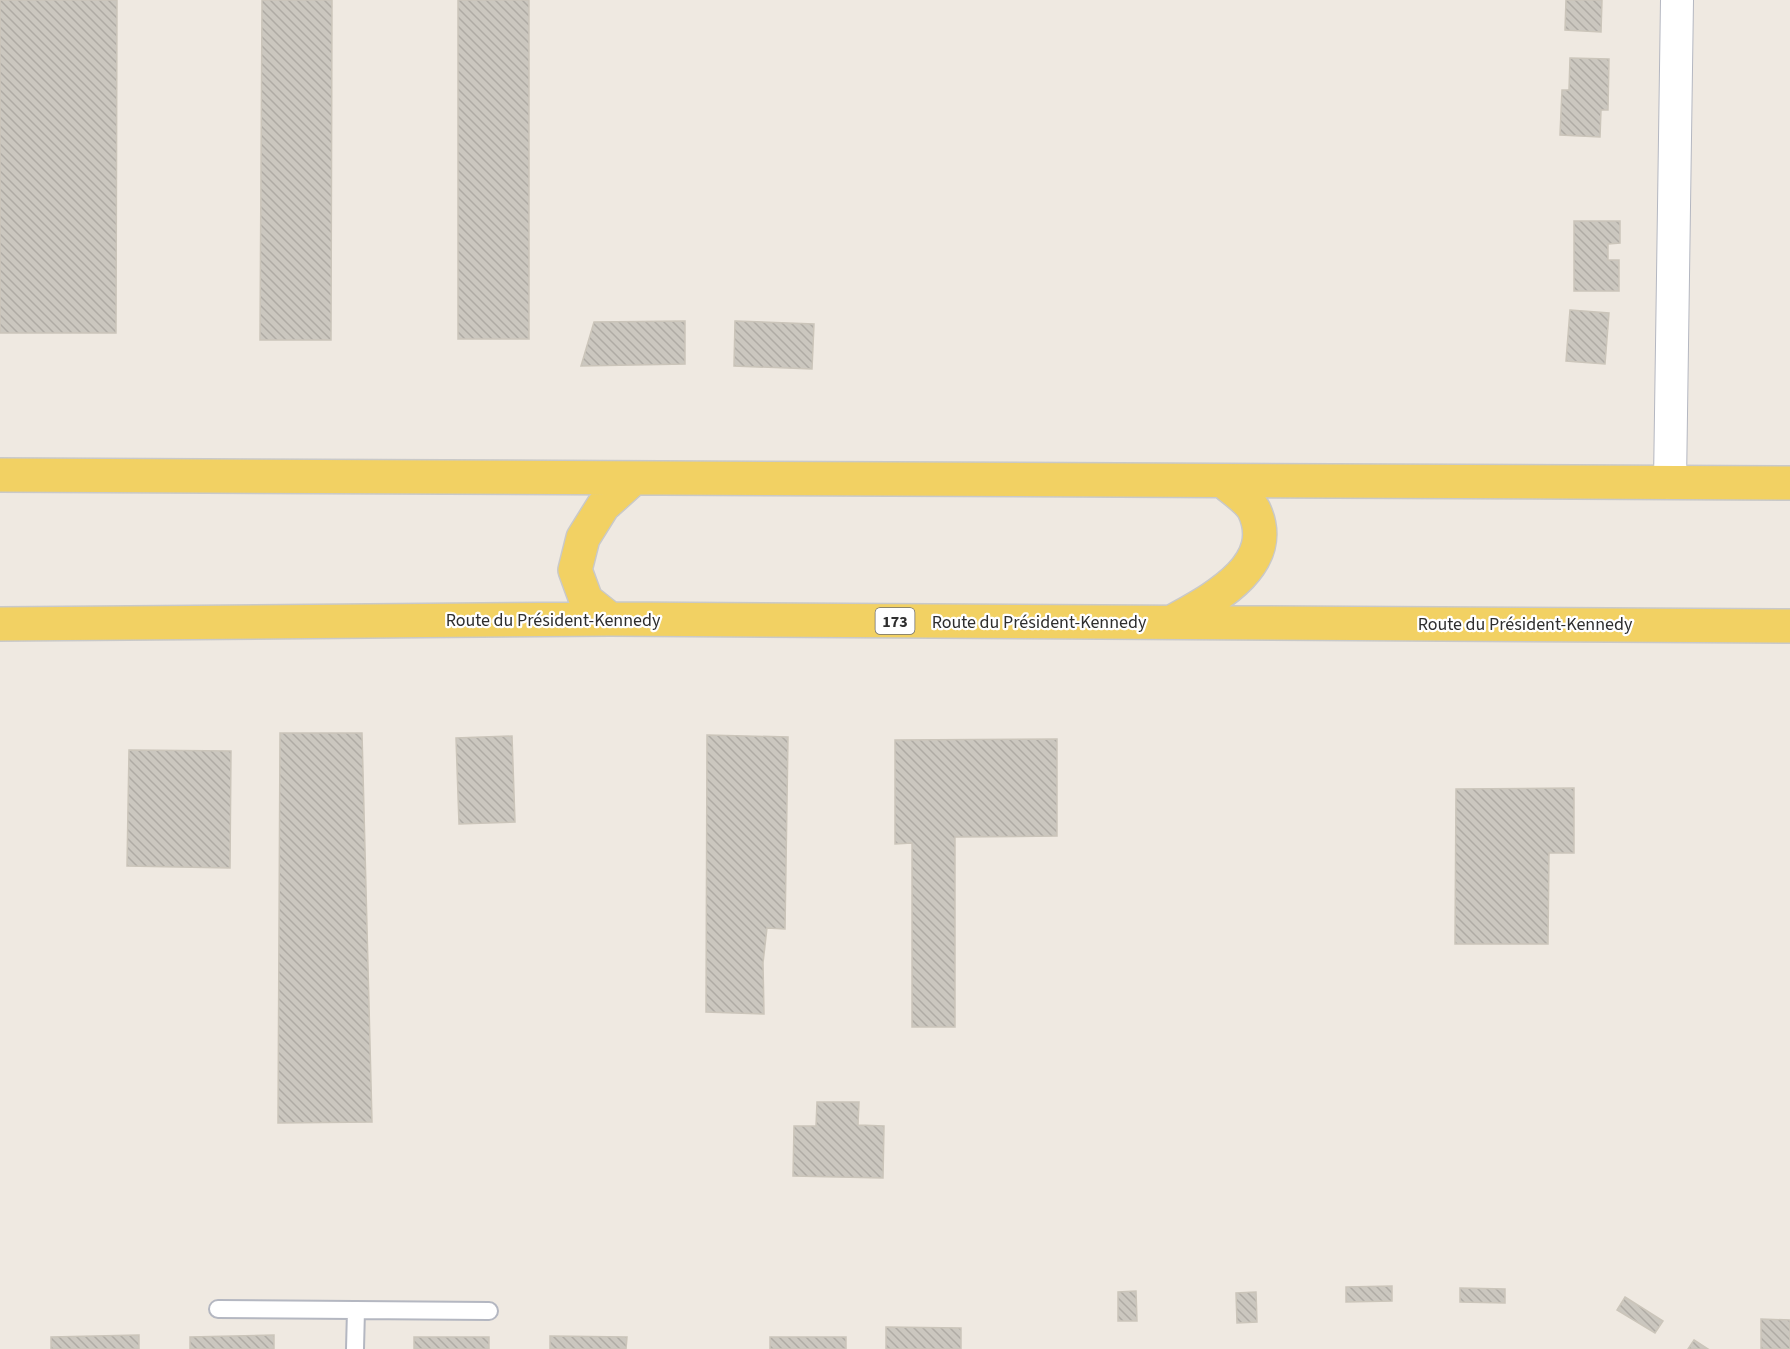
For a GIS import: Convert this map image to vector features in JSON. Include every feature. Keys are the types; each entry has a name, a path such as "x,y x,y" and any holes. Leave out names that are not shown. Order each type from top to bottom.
{"main road":[{"path":"0,475 1790,483"},
{"path":"610,619 586,600 575,570 583,538 603,506 634,478"},
{"path":"1170,623 1221,594 1250,566 1260,534 1253,509 1223,481"},
{"name":"Route du Président-Kennedy","path":"0,624 610,619 1790,626"}],"street":[{"path":"1670,483 1677,0"}],"lane":[{"path":"218,1309 489,1311"},
{"path":"355,1349 356,1310"}],"building":[{"path":"0,0 117,0 116,333 0,333"},
{"path":"262,0 332,0 331,340 260,340"},
{"path":"458,0 529,0 529,339 458,339"},
{"path":"1566,0 1602,0 1601,32 1565,30"},
{"path":"1570,58 1609,59 1608,110 1601,110 1600,137 1560,135 1562,90 1569,90"},
{"path":"1574,221 1620,221 1620,243 1608,244 1608,260 1619,260 1619,291 1574,291"},
{"path":"1570,310 1609,313 1605,364 1566,361"},
{"path":"685,321 685,364 581,366 594,322"},
{"path":"735,321 814,324 812,369 734,366"},
{"path":"280,733 362,733 372,1122 278,1123"},
{"path":"707,735 788,737 785,929 767,928 763,963 764,1014 706,1012"},
{"path":"512,736 515,822 459,824 456,738"},
{"path":"1057,739 1057,836 955,837 955,1027 912,1027 912,843 895,844 895,740"},
{"path":"129,750 231,751 230,868 127,866"},
{"path":"1574,788 1574,853 1549,853 1548,944 1455,944 1456,789"},
{"path":"817,1102 859,1102 858,1125 884,1126 883,1178 793,1176 794,1126 816,1126"},
{"path":"1392,1286 1392,1301 1346,1302 1346,1287"},
{"path":"1460,1288 1505,1289 1505,1303 1460,1302"},
{"path":"1136,1291 1137,1321 1118,1321 1118,1292"},
{"path":"1256,1292 1257,1322 1237,1323 1236,1293"},
{"path":"1625,1297 1663,1321 1655,1333 1617,1310"},
{"path":"1761,1319 1790,1320 1790,1349 1761,1349"},
{"path":"886,1327 961,1328 961,1349 886,1349"},
{"path":"139,1335 139,1349 51,1349 51,1337"},
{"path":"274,1335 274,1349 190,1349 190,1337"},
{"path":"550,1336 627,1337 626,1349 550,1349"},
{"path":"414,1337 489,1337 489,1349 414,1349"},
{"path":"770,1337 846,1337 846,1349 770,1349"},
{"path":"1694,1340 1708,1349 1688,1349"}]}
